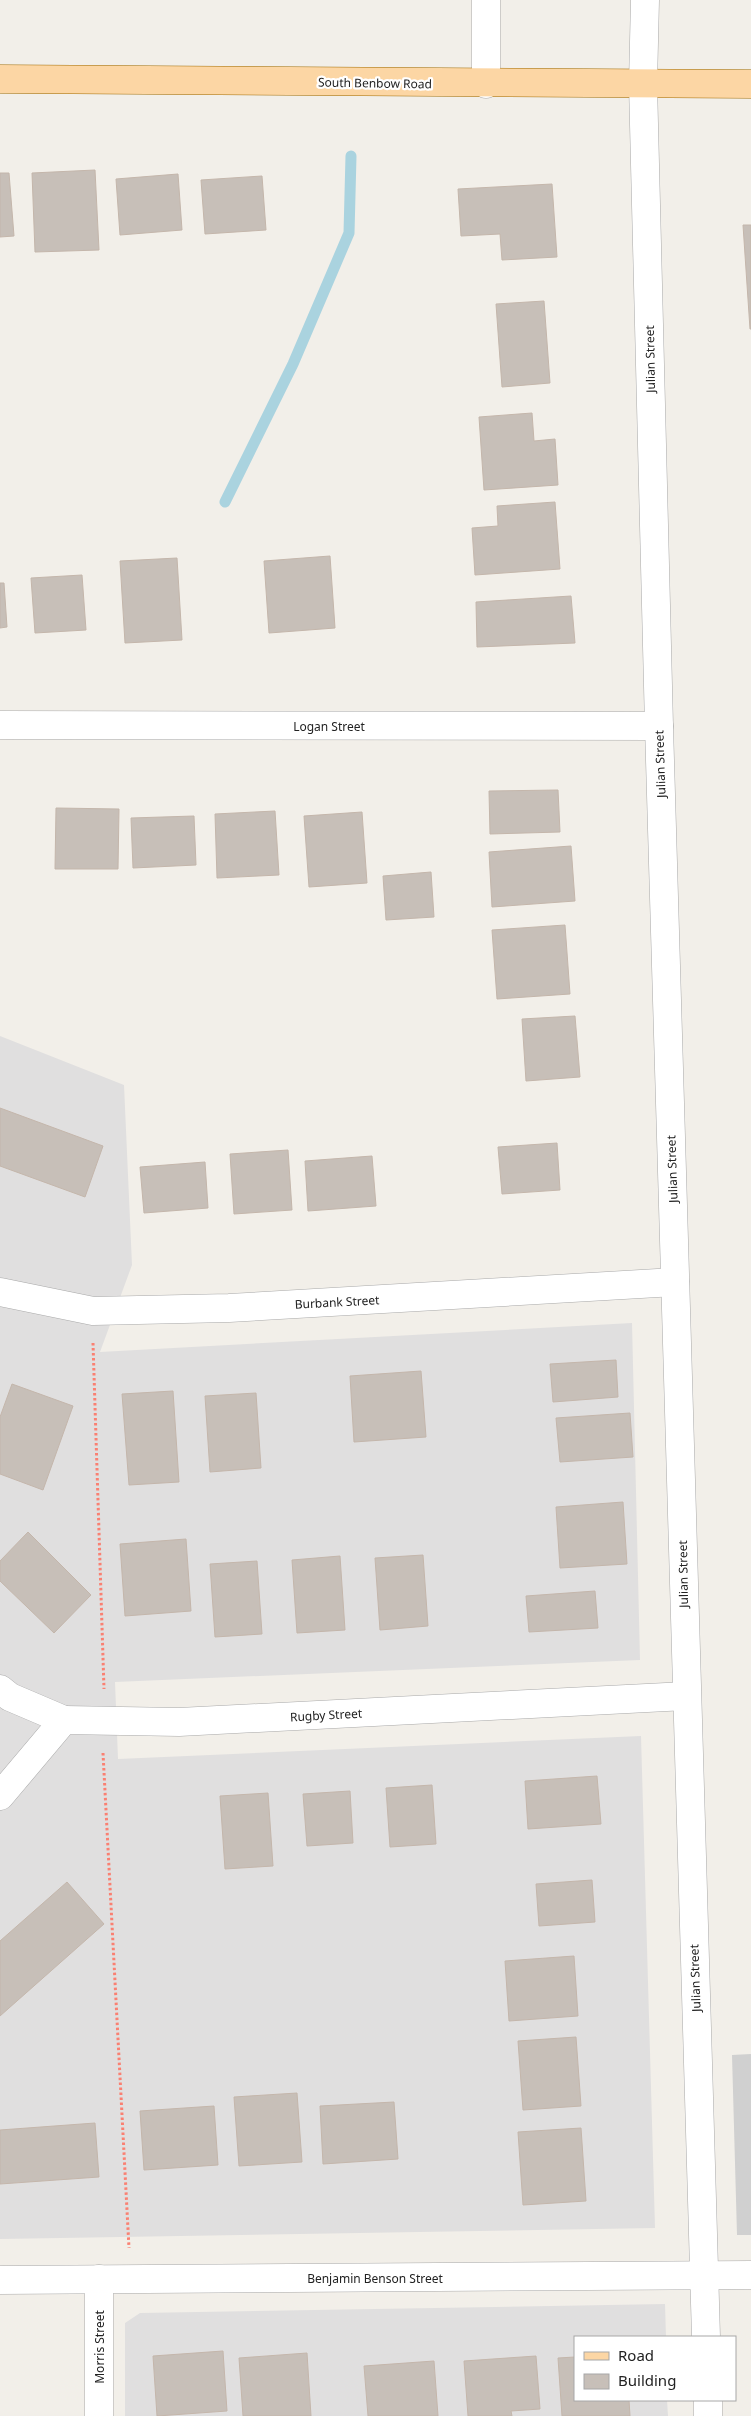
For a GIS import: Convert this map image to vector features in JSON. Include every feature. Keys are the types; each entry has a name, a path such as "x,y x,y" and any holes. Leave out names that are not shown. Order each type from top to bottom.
{"main road":[{"name":"South Benbow Road","path":"0,79 486,84 751,84"}],"street":[{"path":"486,0 486,84"},
{"name":"Julian Street","path":"645,0 643,84 659,726 706,2336"},
{"name":"Logan Street","path":"0,724 136,727 659,726"},
{"name":"Burbank Street","path":"0,1292 92,1311 229,1308 676,1282"},
{"path":"0,1689 10,1697 64,1720 0,1796"},
{"name":"Rugby Street","path":"64,1720 179,1722 686,1696"},
{"name":"Benjamin Benson Street","path":"0,2280 751,2275"},
{"name":"Morris Street","path":"99,2279 99,2416"},
{"path":"708,2401 708,2416"}],"path":[{"path":"92,1311 105,1721 103,1753 129,2241"}],"shaded area":[{"path":"0,1036 124,1085 132,1265 100,1352 632,1323 640,1660 115,1682 118,1759 641,1736 655,2228 0,2239"},
{"path":"751,2054 751,2235 737,2235 732,2055"},
{"path":"665,2304 666,2336 574,2336 574,2401 667,2401 668,2416 125,2416 125,2323 140,2313"}],"building":[{"path":"95,170 99,250 35,252 32,173"},
{"path":"0,173 9,173 14,236 0,237"},
{"path":"178,174 182,230 120,235 116,179"},
{"path":"262,176 266,230 205,234 201,180"},
{"path":"552,184 557,257 502,260 500,234 461,236 458,189"},
{"path":"743,225 751,225 751,329 750,329"},
{"path":"544,301 550,383 502,387 496,304"},
{"path":"532,413 534,441 555,439 558,485 484,490 479,417"},
{"path":"555,502 560,569 475,575 472,528 498,526 497,506"},
{"path":"330,556 335,628 269,633 264,561"},
{"path":"177,558 182,640 125,643 120,561"},
{"path":"82,575 86,630 35,633 31,578"},
{"path":"0,583 4,583 7,627 0,628"},
{"path":"571,596 575,643 477,647 476,602"},
{"path":"558,790 560,832 490,834 489,791"},
{"path":"56,808 119,809 118,869 55,869"},
{"path":"275,811 279,875 217,878 215,814"},
{"path":"362,812 367,883 309,887 304,816"},
{"path":"194,816 196,865 133,868 131,818"},
{"path":"571,846 575,901 492,907 489,852"},
{"path":"431,872 434,917 386,920 383,876"},
{"path":"565,925 570,994 497,999 492,930"},
{"path":"575,1016 580,1077 526,1081 522,1019"},
{"path":"0,1108 103,1146 85,1197 0,1166"},
{"path":"557,1143 560,1190 502,1194 498,1147"},
{"path":"288,1150 292,1210 234,1214 230,1154"},
{"path":"372,1156 376,1206 308,1211 305,1161"},
{"path":"205,1162 208,1208 144,1213 140,1167"},
{"path":"616,1360 618,1397 553,1402 550,1364"},
{"path":"421,1371 426,1437 354,1442 350,1376"},
{"path":"12,1384 73,1406 43,1490 0,1474 0,1417"},
{"path":"173,1391 179,1482 129,1485 122,1394"},
{"path":"256,1393 261,1468 210,1472 205,1396"},
{"path":"630,1413 633,1457 560,1462 556,1418"},
{"path":"623,1502 627,1564 560,1568 556,1507"},
{"path":"28,1532 91,1595 54,1633 0,1581 0,1561"},
{"path":"186,1539 191,1611 125,1616 120,1544"},
{"path":"423,1555 428,1626 380,1630 375,1558"},
{"path":"340,1556 345,1630 297,1633 292,1560"},
{"path":"257,1561 262,1634 215,1637 210,1564"},
{"path":"595,1591 598,1628 529,1632 526,1596"},
{"path":"597,1776 601,1824 528,1829 525,1781"},
{"path":"432,1785 436,1844 390,1847 386,1788"},
{"path":"350,1791 353,1843 307,1846 303,1794"},
{"path":"268,1793 273,1866 225,1869 220,1796"},
{"path":"592,1880 595,1922 539,1926 536,1884"},
{"path":"67,1882 104,1924 0,2016 0,1941"},
{"path":"574,1956 578,2016 509,2021 505,1961"},
{"path":"576,2037 581,2106 523,2110 518,2041"},
{"path":"297,2093 302,2162 239,2166 234,2097"},
{"path":"394,2102 398,2159 323,2164 320,2106"},
{"path":"214,2106 218,2165 144,2170 140,2111"},
{"path":"95,2123 99,2177 0,2184 0,2130"},
{"path":"581,2128 586,2201 523,2205 518,2132"},
{"path":"223,2351 227,2411 157,2416 153,2356"},
{"path":"307,2353 311,2416 243,2416 239,2358"},
{"path":"536,2356 540,2409 511,2411 512,2416 468,2416 464,2361"},
{"path":"574,2357 574,2401 629,2401 630,2416 562,2416 558,2358"},
{"path":"434,2361 438,2416 368,2416 364,2366"}],"waterway":[{"path":"225,502 293,364 349,233 351,156"}]}
